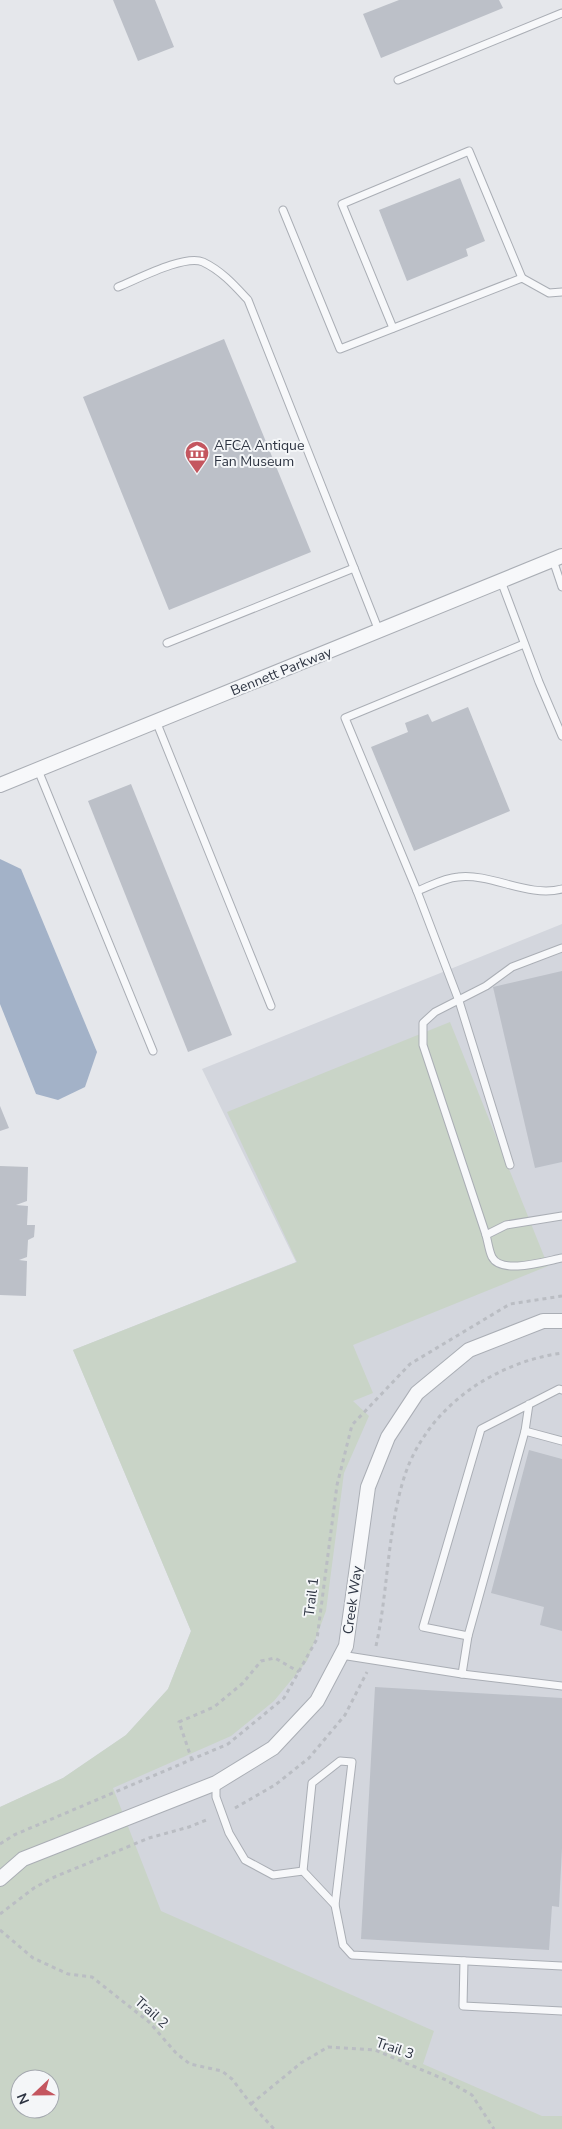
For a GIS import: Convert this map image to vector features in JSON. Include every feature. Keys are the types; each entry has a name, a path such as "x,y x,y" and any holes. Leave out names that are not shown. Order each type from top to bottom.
{"street":[{"name":"Bennett Parkway","path":"0,785 557,558"},
{"name":"Creek Way","path":"0,1879 23,1859 216,1783 273,1748 317,1700 346,1646 368,1487 388,1437 417,1392 469,1350 543,1321 562,1321"}],"lane":[{"path":"398,80 562,13"},
{"path":"393,328 342,204 469,151 522,278 548,293 562,292"},
{"path":"283,210 340,349 522,278"},
{"path":"118,287 184,260 202,261 226,277 248,300 379,630"},
{"path":"557,558 562,587"},
{"path":"167,643 354,568"},
{"path":"501,581 524,644 562,736"},
{"path":"510,1165 459,1001 417,891 345,718 524,644"},
{"path":"156,722 271,1006"},
{"path":"38,770 153,1051"},
{"path":"417,891 458,877 480,879 550,893 562,889"},
{"path":"562,948 512,967 486,986 436,1012 423,1023 423,1045 486,1234 492,1259 502,1266 516,1267 562,1258"},
{"path":"486,1234 506,1225 562,1216"},
{"path":"468,1636 423,1626 481,1429 559,1389 562,1390"},
{"path":"462,1674 468,1636 525,1431 529,1404"},
{"path":"525,1431 562,1441"},
{"path":"341,1655 462,1674 562,1686"},
{"path":"335,1905 303,1872 312,1784 340,1760 352,1762 335,1905 343,1945 352,1955 562,1966"},
{"path":"216,1783 216,1797 229,1834 245,1860 273,1875 303,1872"},
{"path":"464,1961 463,2006 562,2011"}],"path":[{"name":"Trail 1","path":"0,1844 14,1835 228,1744 284,1698 317,1639 337,1485 352,1426 410,1364 510,1304 562,1296"},
{"path":"376,1646 382,1616 395,1513 403,1481 420,1444 451,1404 489,1376 527,1360 562,1353"},
{"path":"192,1760 178,1722 214,1707 243,1683 261,1661 276,1658 300,1672"},
{"path":"235,1808 276,1785 309,1758 345,1715 366,1672"},
{"path":"0,1914 34,1888 52,1878 149,1838 189,1827 209,1819"},
{"name":"Trail 2","path":"0,1930 33,1958 68,1974 92,1977 149,2022 177,2054 190,2064 222,2072 232,2079 251,2104 274,2129"},
{"name":"Trail 3","path":"251,2104 301,2063 328,2047 374,2050 446,2080 472,2095 494,2129"}],"shaded area":[{"path":"562,924 562,2129 0,2129 0,1807 63,1778 126,1735 168,1689 191,1631 73,1350 296,1262 202,1069"},
{"path":"450,1022 548,1266 353,1345 373,1393 353,1401 369,1416 344,1473 326,1611 307,1661 274,1701 231,1736 113,1788 161,1911 434,2031 423,2064 542,2116 562,2116 562,2129 0,2129 0,1807 63,1778 126,1735 168,1689 191,1631 73,1350 297,1262 227,1112"}],"water":[{"path":"0,859 21,869 97,1052 85,1087 58,1100 36,1094 0,1004"}],"building":[{"path":"113,0 155,0 174,47 138,61"},
{"path":"399,0 499,0 503,8 381,58 363,14"},
{"path":"460,178 485,241 466,249 468,256 407,281 379,210"},
{"name":"AFCA Antique Fan Museum","path":"224,339 311,552 169,610 83,397"},
{"path":"468,707 510,811 414,851 371,747 408,732 405,723 428,714 432,722"},
{"path":"131,784 232,1035 188,1052 88,801"},
{"path":"562,971 562,1162 535,1168 493,987"},
{"path":"0,1106 9,1128 0,1131"},
{"path":"0,1166 28,1167 27,1201 16,1205 28,1206 27,1225 35,1225 34,1237 28,1240 27,1257 19,1260 27,1261 26,1296 0,1295"},
{"path":"529,1450 562,1459 562,1631 540,1625 544,1607 491,1593"},
{"path":"375,1687 562,1698 562,1848 559,1907 552,1906 549,1950 361,1939"}],"place":[{"name":"AFCA Antique Fan Museum","path":"197,474"}]}
